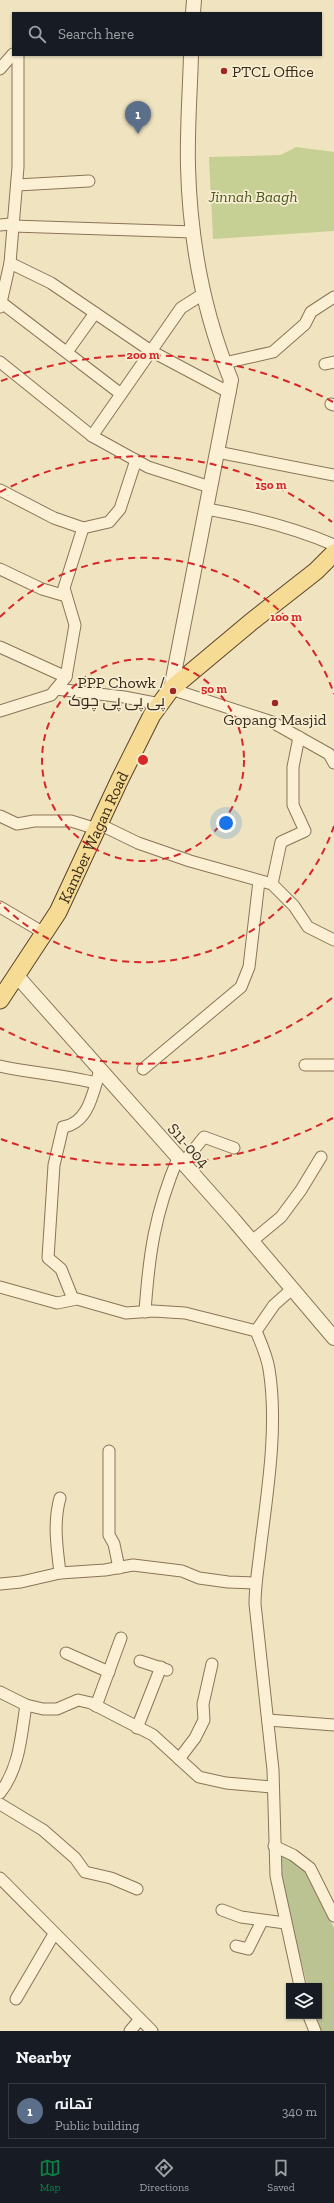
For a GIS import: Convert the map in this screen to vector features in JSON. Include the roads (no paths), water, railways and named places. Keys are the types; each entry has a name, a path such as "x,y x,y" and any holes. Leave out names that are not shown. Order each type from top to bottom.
{"main road":[{"name":"Kamber Wagan Road","path":"0,1000 58,912 120,779 152,715 171,689 316,570 333,553"}],"street":[{"path":"194,0 194,12"},
{"path":"0,68 12,55"},
{"path":"18,56 17,185 10,263 3,279 1,305 67,352 121,394"},
{"path":"191,56 188,167 198,274 218,349 231,380 230,393 210,487 207,509 171,689 272,722 329,754 334,763"},
{"path":"17,185 89,181"},
{"path":"0,225 10,224 14,226 194,232"},
{"path":"10,263 51,283 151,351 230,393"},
{"path":"92,436 181,308 203,294"},
{"path":"224,363 273,352 305,324 311,312 334,297"},
{"path":"67,352 95,313"},
{"path":"0,362 92,436 148,467 210,487"},
{"path":"217,452 334,475"},
{"path":"0,490 54,518 83,528 109,522 120,509 136,460"},
{"path":"207,509 258,519 303,531 333,553"},
{"path":"0,711 51,695 66,677 75,625 64,588 83,528"},
{"path":"0,569 42,589 66,596"},
{"path":"0,647 66,677"},
{"path":"56,689 124,697 160,704"},
{"path":"272,884 281,842 305,831 293,805 293,767 299,737"},
{"path":"0,816 17,824 34,821 71,821 98,826 138,843 272,884 294,906 308,927 334,940"},
{"path":"143,1069 241,987 249,967 259,881"},
{"path":"0,907 44,933"},
{"name":"S11-004","path":"17,976 98,1076 181,1161 252,1241 334,1338"},
{"path":"305,1065 334,1065"},
{"path":"0,1066 27,1072 67,1076 98,1076 82,1118 71,1126 63,1127 54,1165 48,1258 61,1269 73,1299"},
{"path":"145,1312 148,1266 154,1228 164,1192 181,1161 204,1137 234,1148"},
{"path":"252,1241 281,1216 301,1190 321,1157"},
{"path":"0,1287 57,1303 77,1299 126,1313 185,1313 256,1331"},
{"path":"256,1331 274,1305 292,1289"},
{"path":"256,1331 269,1367 273,1395 269,1467 261,1544 255,1583 261,1665 268,1720 272,1787 275,1807 274,1846 276,1876 285,1923 299,1983"},
{"path":"109,1451 109,1535 114,1544 119,1568"},
{"path":"60,1498 56,1511 56,1534 60,1573"},
{"path":"0,1584 21,1582 60,1573 119,1568 133,1565 182,1571 199,1578 255,1583"},
{"path":"96,1706 121,1638"},
{"path":"66,1653 109,1672"},
{"path":"137,1728 164,1668 140,1660"},
{"path":"179,1759 195,1738 204,1720 203,1704 212,1664"},
{"path":"0,1692 26,1705 44,1709 57,1709 78,1700 96,1706 153,1735 199,1777 226,1783 272,1787"},
{"path":"0,1793 10,1781 16,1764 26,1705"},
{"path":"268,1720 334,1725"},
{"path":"0,1804 44,1830 75,1858 85,1872 111,1878 137,1889"},
{"path":"274,1846 293,1855 310,1868 334,1916"},
{"path":"0,1878 152,2031"},
{"path":"222,1910 241,1917 285,1923"},
{"path":"236,1946 248,1949 262,1921"},
{"path":"16,1999 54,1934"},
{"path":"130,2031 140,2019"},
{"path":"310,2019 314,2031"}],"place":[{"name":"PTCL Office","path":"224,71"},
{"name":"تھانہ","path":"138,134"},
{"name":"PPP Chowk / پی پی پی چوک","path":"173,691"},
{"name":"Gopang Masjid","path":"275,703"}],"park label":[{"name":"Jinnah Baagh","path":"253,196"}]}
